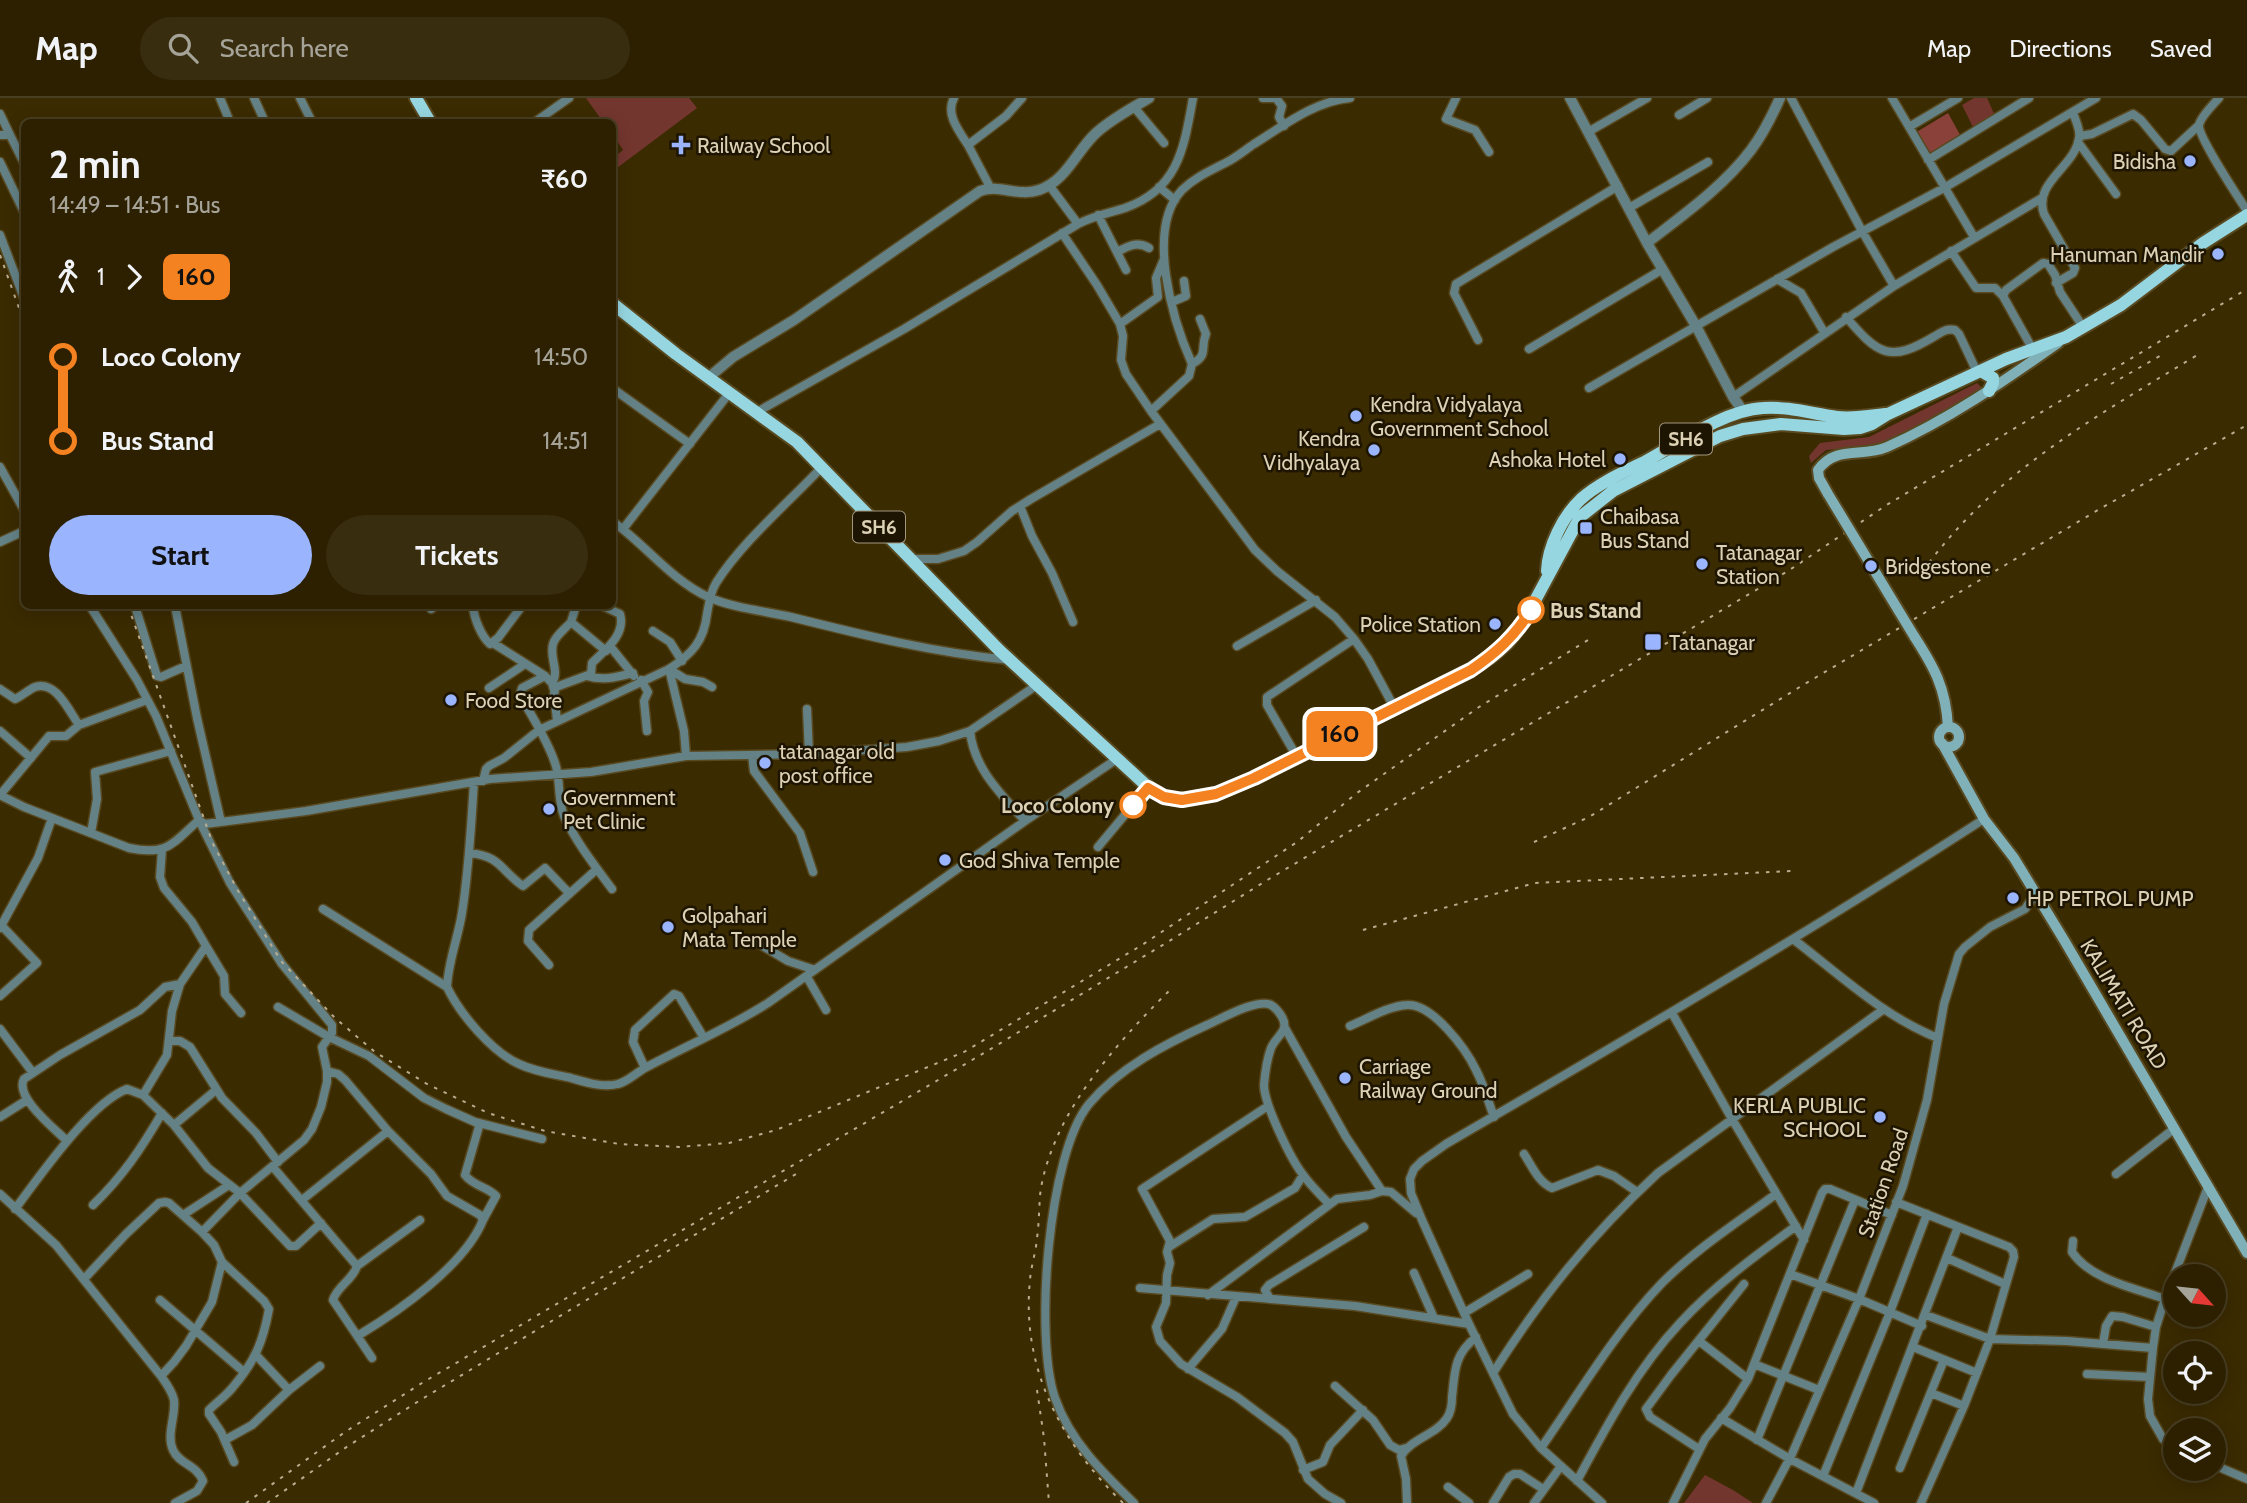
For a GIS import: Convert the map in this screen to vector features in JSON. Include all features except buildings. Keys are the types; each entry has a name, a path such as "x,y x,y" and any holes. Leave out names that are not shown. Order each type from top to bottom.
{"main road":[{"path":"416,98 428,119"},
{"name":"SH6","path":"616,306 708,378 797,442 1010,660 1148,788 1164,797 1200,799 1254,778 1297,757 1471,670 1492,656 1524,623 1580,517 1613,491 1720,436 1743,429 1772,425 1860,428 1872,424 1979,371 2032,348 2066,337 2121,305 2247,213"},
{"path":"1948,727 1945,697 1939,677 1828,494 1819,478 1818,470 1829,458 1884,449 1989,391 2066,337"},
{"path":"1979,371 1993,377 1989,391"},
{"name":"SH6","path":"1547,578 1549,558 1559,529 1581,499 1601,485 1719,422 1743,411 1762,408 1853,418 1888,414"},
{"path":"1948,727 1956,730 1959,738 1953,745 1948,746 1942,743 1940,735 1942,730 1948,727"},
{"name":"KALIMATI ROAD","path":"1959,738 1963,778"},
{"name":"KALIMATI ROAD","path":"1942,743 1984,819 2014,858 2247,1254"}],"street":[{"path":"220,98 229,119"},
{"path":"254,98 264,119"},
{"path":"300,98 310,119"},
{"path":"540,119 569,98"},
{"path":"954,98 950,109 952,118 990,187"},
{"path":"968,145 1006,116 1022,98"},
{"path":"708,378 733,356 794,320 980,191 990,187 1023,193 1049,185 1065,172 1095,134 1149,98"},
{"path":"757,412 904,329 1078,223 1127,207 1159,187 1170,176 1180,156 1193,98"},
{"path":"1264,98 1274,98 1282,106 1279,117 1284,126"},
{"path":"1120,324 1158,297 1156,278 1164,258 1168,219 1181,191 1202,174 1239,156 1284,126 1329,102 1350,98"},
{"path":"1456,98 1446,119 1475,130 1489,152"},
{"path":"1570,98 1647,243 1696,326 1732,397 1743,411"},
{"path":"1588,132 1647,98"},
{"path":"1679,115 1707,98"},
{"path":"1647,243 1698,204 1729,175 1751,150 1768,124 1780,98"},
{"path":"1791,98 1894,286"},
{"path":"1893,98 1974,237"},
{"path":"1909,127 1958,98"},
{"path":"1928,160 2029,98"},
{"path":"1589,388 1862,231 1944,188 2096,98"},
{"path":"2056,283 2073,273 2075,268 2044,214 2042,198 2079,139 2133,114 2165,149 2171,151 2199,125 2219,98"},
{"path":"1134,107 1164,143"},
{"path":"2073,112 2079,139 2116,194"},
{"path":"0,114 5,135 21,159"},
{"path":"2199,125 2210,151 2247,213"},
{"path":"0,162 21,206"},
{"path":"1629,208 1708,162"},
{"path":"1049,185 1078,223"},
{"path":"1478,340 1454,293 1456,284 1618,186"},
{"path":"1159,187 1175,200"},
{"path":"1732,397 1894,286 2042,198"},
{"path":"1098,215 1126,271"},
{"path":"1062,233 1120,324 1123,336 1123,367 1150,411 1255,550 1335,617 1354,639 1394,707"},
{"path":"0,235 21,290"},
{"path":"1117,252 1135,244 1149,248"},
{"path":"1951,251 1973,285 1980,289 1995,288 2003,296 2032,348"},
{"path":"1150,411 1192,371 1192,364 1177,325 1164,258"},
{"path":"2003,296 2043,263 2048,264 2055,275 2060,292 2083,327"},
{"path":"1529,349 1663,269"},
{"path":"1777,279 1801,293 1825,332"},
{"path":"1172,302 1186,296 1184,281"},
{"path":"1846,317 1874,347 1896,353 1923,343 1945,330 1955,330 1979,371"},
{"path":"1192,364 1200,360 1203,354 1206,334 1200,319"},
{"path":"616,391 690,444"},
{"path":"623,529 730,392"},
{"path":"911,559 938,559 964,551 1020,506 1160,424"},
{"path":"0,467 21,505"},
{"path":"822,467 745,547 715,584 709,597 702,638 682,661 539,730 504,758 489,766 478,781 461,915 447,987 454,1003 490,1042 517,1063 539,1072 608,1086 621,1084 645,1068 747,1016 807,977 1117,758"},
{"path":"1020,506 1073,622"},
{"path":"616,524 659,564 682,582 709,597 877,638 978,657 1010,660"},
{"path":"0,542 21,532"},
{"path":"1237,646 1316,600"},
{"path":"92,609 128,664 147,700 199,820 230,883 282,964 333,1029 322,1047 327,1071 325,1093 312,1129 304,1140 240,1193 202,1232"},
{"path":"136,609 157,676 161,677 186,666"},
{"path":"176,609 221,822"},
{"path":"473,609 486,640 550,683 557,720"},
{"path":"493,643 520,609"},
{"path":"550,683 556,677 552,646 558,635 571,622 575,609"},
{"path":"610,609 622,618 617,636 592,663 593,671 587,676 560,684 522,688 519,692 549,749 558,774 559,801 565,817 612,889"},
{"path":"571,622 608,648 648,692 644,701 647,731"},
{"path":"653,631 670,642 682,661"},
{"path":"1297,757 1267,705 1267,697 1354,639"},
{"path":"489,688 525,664"},
{"path":"669,669 685,679 703,682 712,687"},
{"path":"669,669 684,731 686,755"},
{"path":"587,676 613,678 633,673"},
{"path":"199,820 205,824 306,811 478,781 601,771 686,755 809,754 907,747 970,732 1037,685"},
{"path":"0,689 15,699 32,688 49,688 60,697 79,725"},
{"path":"147,700 79,725 66,736 49,736 0,795 129,848 147,851 162,850 199,820"},
{"path":"807,709 809,754"},
{"path":"0,731 31,758"},
{"path":"970,732 977,761 1025,821"},
{"path":"91,833 97,799 95,772 171,751"},
{"path":"752,755 754,771 800,833 813,872"},
{"path":"1098,847 1148,788"},
{"path":"0,996 37,963 1,927 38,858 52,818"},
{"path":"1602,1503 1541,1448 1513,1415 1411,1193 1410,1179 1414,1169 1446,1144 1672,1013 1984,819"},
{"path":"162,850 160,877 164,888 192,922 224,976 225,994 241,1013"},
{"path":"469,853 485,855 497,861 523,886 545,869 569,893"},
{"path":"549,965 531,946 527,936 537,922 597,869"},
{"name":"Station Road","path":"1766,1503 1790,1459 1892,1215 1918,1137 1946,996 1959,954 1990,927 2025,909 2035,894"},
{"path":"323,909 447,987"},
{"path":"1793,939 1884,1009 1919,1031 1938,1038"},
{"path":"756,942 788,961 815,970"},
{"path":"143,1095 167,1055 172,1010 180,984 206,946"},
{"path":"807,977 825,1010"},
{"path":"67,1142 27,1100 21,1083 78,1045 140,1010 165,987 180,984"},
{"path":"645,1068 633,1042 635,1030 674,994 679,996 704,1038"},
{"path":"1134,1503 1079,1444 1055,1397 1048,1367 1047,1279 1051,1239 1063,1164 1073,1132 1087,1106 1126,1070 1182,1036 1255,1004 1270,1004 1285,1022 1285,1028 1346,1137 1382,1191"},
{"path":"1350,1026 1404,1005 1423,1008 1449,1033 1476,1068 1493,1116"},
{"path":"278,1007 329,1037 369,1056 424,1098 480,1123 542,1139"},
{"path":"1493,1373 1524,1324 1558,1279 1637,1192 1658,1173 1884,1009"},
{"path":"1672,1013 1804,1240"},
{"path":"1285,1028 1275,1041 1268,1060 1264,1086 1268,1106 1303,1175 1329,1204"},
{"path":"0,1029 33,1073"},
{"path":"170,1041 180,1041 190,1047 216,1090 256,1133 302,1200 357,1266"},
{"path":"327,1071 338,1074 345,1080 388,1131 431,1174 447,1196 480,1215 483,1220"},
{"path":"15,1209 67,1142 93,1114 121,1091 133,1090 143,1095 162,1113 208,1168 240,1193 290,1246 296,1246 321,1223"},
{"path":"174,1125 216,1090"},
{"path":"0,1117 27,1100"},
{"path":"1268,1106 1143,1188 1142,1191 1170,1241 1167,1248 1170,1263 1166,1303 1159,1318 1157,1334 1164,1348 1188,1369 1237,1397 1285,1433 1293,1442 1308,1479 1341,1503"},
{"path":"93,1205 129,1167 162,1113"},
{"path":"359,1335 400,1309 445,1270 464,1250 483,1220 496,1196 465,1175 480,1123"},
{"path":"2116,1174 2175,1128"},
{"path":"302,1200 388,1131"},
{"path":"1524,1154 1540,1179 1552,1188 1598,1170 1614,1176 1637,1192"},
{"path":"1167,1248 1213,1219 1245,1217 1295,1188 1303,1175"},
{"path":"183,1214 229,1185"},
{"path":"2178,1264 2208,1186"},
{"path":"1673,1503 1699,1449 1735,1402 1748,1379 1822,1192 1830,1189 1892,1215"},
{"path":"1208,1294 1338,1199 1382,1191 1391,1192 1399,1196 1422,1220"},
{"path":"0,1194 56,1245 172,1393 173,1451 201,1474 203,1481 197,1491 175,1503"},
{"path":"1541,1448 1611,1345 1663,1282 1705,1246 1776,1194"},
{"path":"1757,1440 1855,1200"},
{"path":"1896,1202 2009,1247 2014,1257 1990,1339 1921,1503"},
{"path":"84,1279 159,1203 169,1203 202,1232 219,1253 222,1262 264,1301 269,1309 262,1344 233,1388 209,1410 210,1417 225,1440 234,1462"},
{"path":"1823,1476 1927,1214"},
{"path":"373,1358 333,1297 354,1274 357,1266 420,1220"},
{"path":"1270,1299 1265,1290 1269,1286 1364,1227"},
{"path":"1577,1481 1626,1394 1652,1356 1679,1324 1725,1279 1796,1227"},
{"path":"1856,1493 1958,1227"},
{"path":"2073,1241 2072,1252 2079,1263 2104,1276 2163,1297"},
{"path":"1947,1258 2005,1284"},
{"path":"161,1376 174,1362 212,1302 222,1262"},
{"path":"1414,1273 1434,1318"},
{"path":"1464,1313 1528,1274"},
{"path":"1790,1274 1922,1326"},
{"path":"1699,1449 1650,1416 1646,1409 1744,1284"},
{"path":"1140,1289 1355,1307 1469,1324"},
{"path":"1188,1369 1222,1329 1236,1297"},
{"path":"160,1300 244,1373"},
{"path":"2163,1304 2156,1327 2148,1399 2150,1416 2163,1439"},
{"path":"1926,1315 1990,1339 2153,1348"},
{"path":"2103,1344 2106,1326 2112,1317 2123,1317 2156,1327"},
{"path":"1335,1385 1373,1420 1390,1445 1399,1450 1405,1448 1441,1426 1447,1419 1458,1358 1464,1347 1475,1337"},
{"path":"1699,1341 1748,1379"},
{"path":"1913,1347 1977,1373"},
{"path":"256,1355 289,1390"},
{"path":"1900,1468 1944,1360"},
{"path":"1754,1364 1819,1390"},
{"path":"225,1440 252,1425 289,1390 320,1366"},
{"path":"2087,1374 2150,1377"},
{"path":"1931,1393 1964,1406"},
{"path":"1303,1470 1323,1462 1330,1445 1363,1410"},
{"path":"1721,1418 1790,1459 1874,1503"},
{"path":"1405,1448 1401,1456 1407,1503"},
{"path":"1534,1503 1561,1466"},
{"path":"2226,1470 2247,1479"},
{"path":"1493,1503 1514,1474 1520,1474 1543,1489"},
{"path":"1448,1487 1469,1503"}],"shaded area":[{"path":"586,98 689,98 697,108 616,169 616,156 623,150 616,140 616,119 601,119"},
{"path":"1974,98 1987,98 1996,118 1974,129 1962,105"},
{"path":"1948,113 1964,142 1927,164 1910,136"},
{"path":"1977,383 1981,387 1979,393 1879,446 1826,450 1811,463 1809,456 1820,443 1869,437"},
{"path":"1705,1475 1733,1490 1753,1503 1684,1503"}],"railway":[{"path":"0,255 21,314"},
{"path":"246,1503 345,1432 422,1383 984,1053 1269,879 1788,571 1885,506 2247,289"},
{"path":"2111,384 2163,354"},
{"path":"1923,571 1981,504 2014,476 2085,424 2199,354"},
{"path":"1534,842 1589,817 1803,685 2247,425"},
{"path":"129,609 213,844 281,961 335,1018 375,1052 427,1084 488,1113 545,1131 619,1144 679,1147 729,1143 776,1130 964,1052 1142,945 1297,842 1357,793 1479,707 1593,637"},
{"path":"1363,930 1535,883 1792,871"},
{"path":"1123,1503 1081,1455 1050,1402 1032,1344 1030,1280 1043,1180 1058,1135 1094,1076 1140,1020 1172,988"},
{"path":"267,1503 348,1446 422,1399 796,1174"},
{"path":"1037,1390 1049,1503"}],"bus line":[{"name":"160","path":"1133,805 1148,788 1164,797 1200,799 1254,778 1471,670 1507,643 1531,610"}],"place":[{"name":"Railway School","path":"681,145"},
{"name":"Bidisha","path":"2190,161"},
{"name":"Hanuman Mandir","path":"2218,254"},
{"name":"Kendra Vidyalaya Government School","path":"1356,416"},
{"name":"Kendra Vidhyalaya","path":"1374,450"},
{"name":"Ashoka Hotel","path":"1620,459"},
{"name":"Chaibasa Bus Stand","path":"1586,528"},
{"name":"Tatanagar Station","path":"1702,564"},
{"name":"Bridgestone","path":"1871,566"},
{"name":"Bus Stand","path":"1531,610"},
{"name":"Police Station","path":"1495,624"},
{"name":"Tatanagar","path":"1653,642"},
{"name":"Food Store","path":"451,700"},
{"name":"tatanagar old post office","path":"765,763"},
{"name":"Loco Colony","path":"1133,805"},
{"name":"Government Pet Clinic","path":"549,809"},
{"name":"God Shiva Temple","path":"945,860"},
{"name":"HP PETROL PUMP","path":"2013,898"},
{"name":"Golpahari Mata Temple","path":"668,927"},
{"name":"Carriage Railway Ground","path":"1345,1078"},
{"name":"KERLA PUBLIC SCHOOL","path":"1880,1117"}]}
